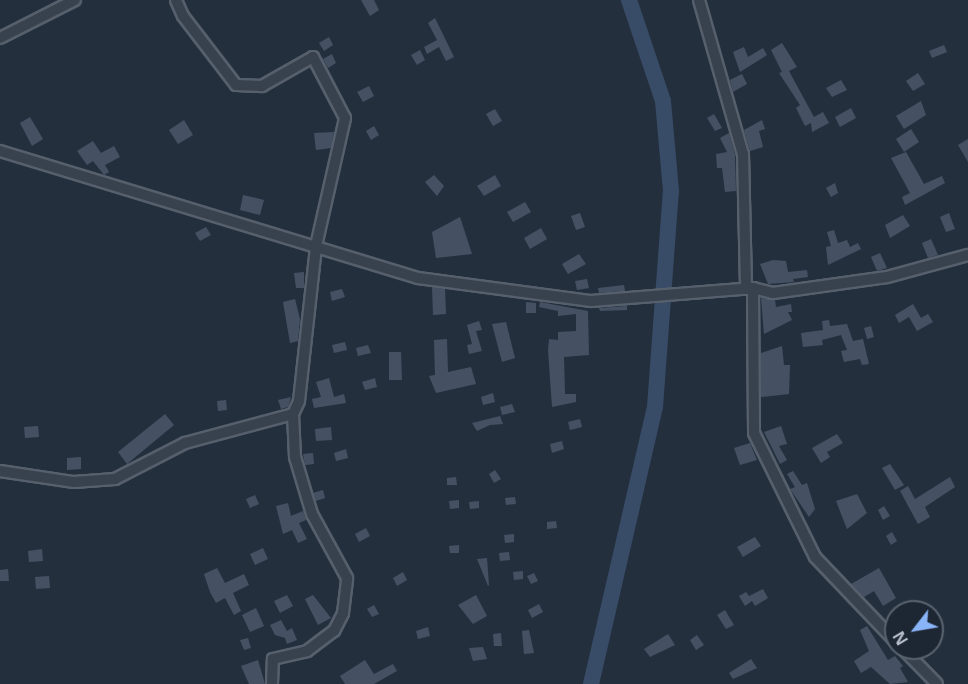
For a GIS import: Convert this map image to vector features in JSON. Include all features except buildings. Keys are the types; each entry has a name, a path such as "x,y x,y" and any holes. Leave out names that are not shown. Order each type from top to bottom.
{"street":[{"path":"0,38 75,0"},
{"path":"176,0 183,16 236,85 262,86 308,58 317,61 345,118 316,246 302,379 293,414 295,457 312,514 347,578 342,613 334,631 307,651 273,659 272,684"},
{"path":"699,0 743,154 754,433 815,557 884,629"},
{"path":"0,151 418,278 591,301 749,288 773,293 887,277 968,255"},
{"path":"0,471 74,482 116,478 185,443 293,414"},
{"path":"914,660 937,684"}],"waterway":[{"path":"591,684 655,407 671,191 663,101 629,0"}]}
